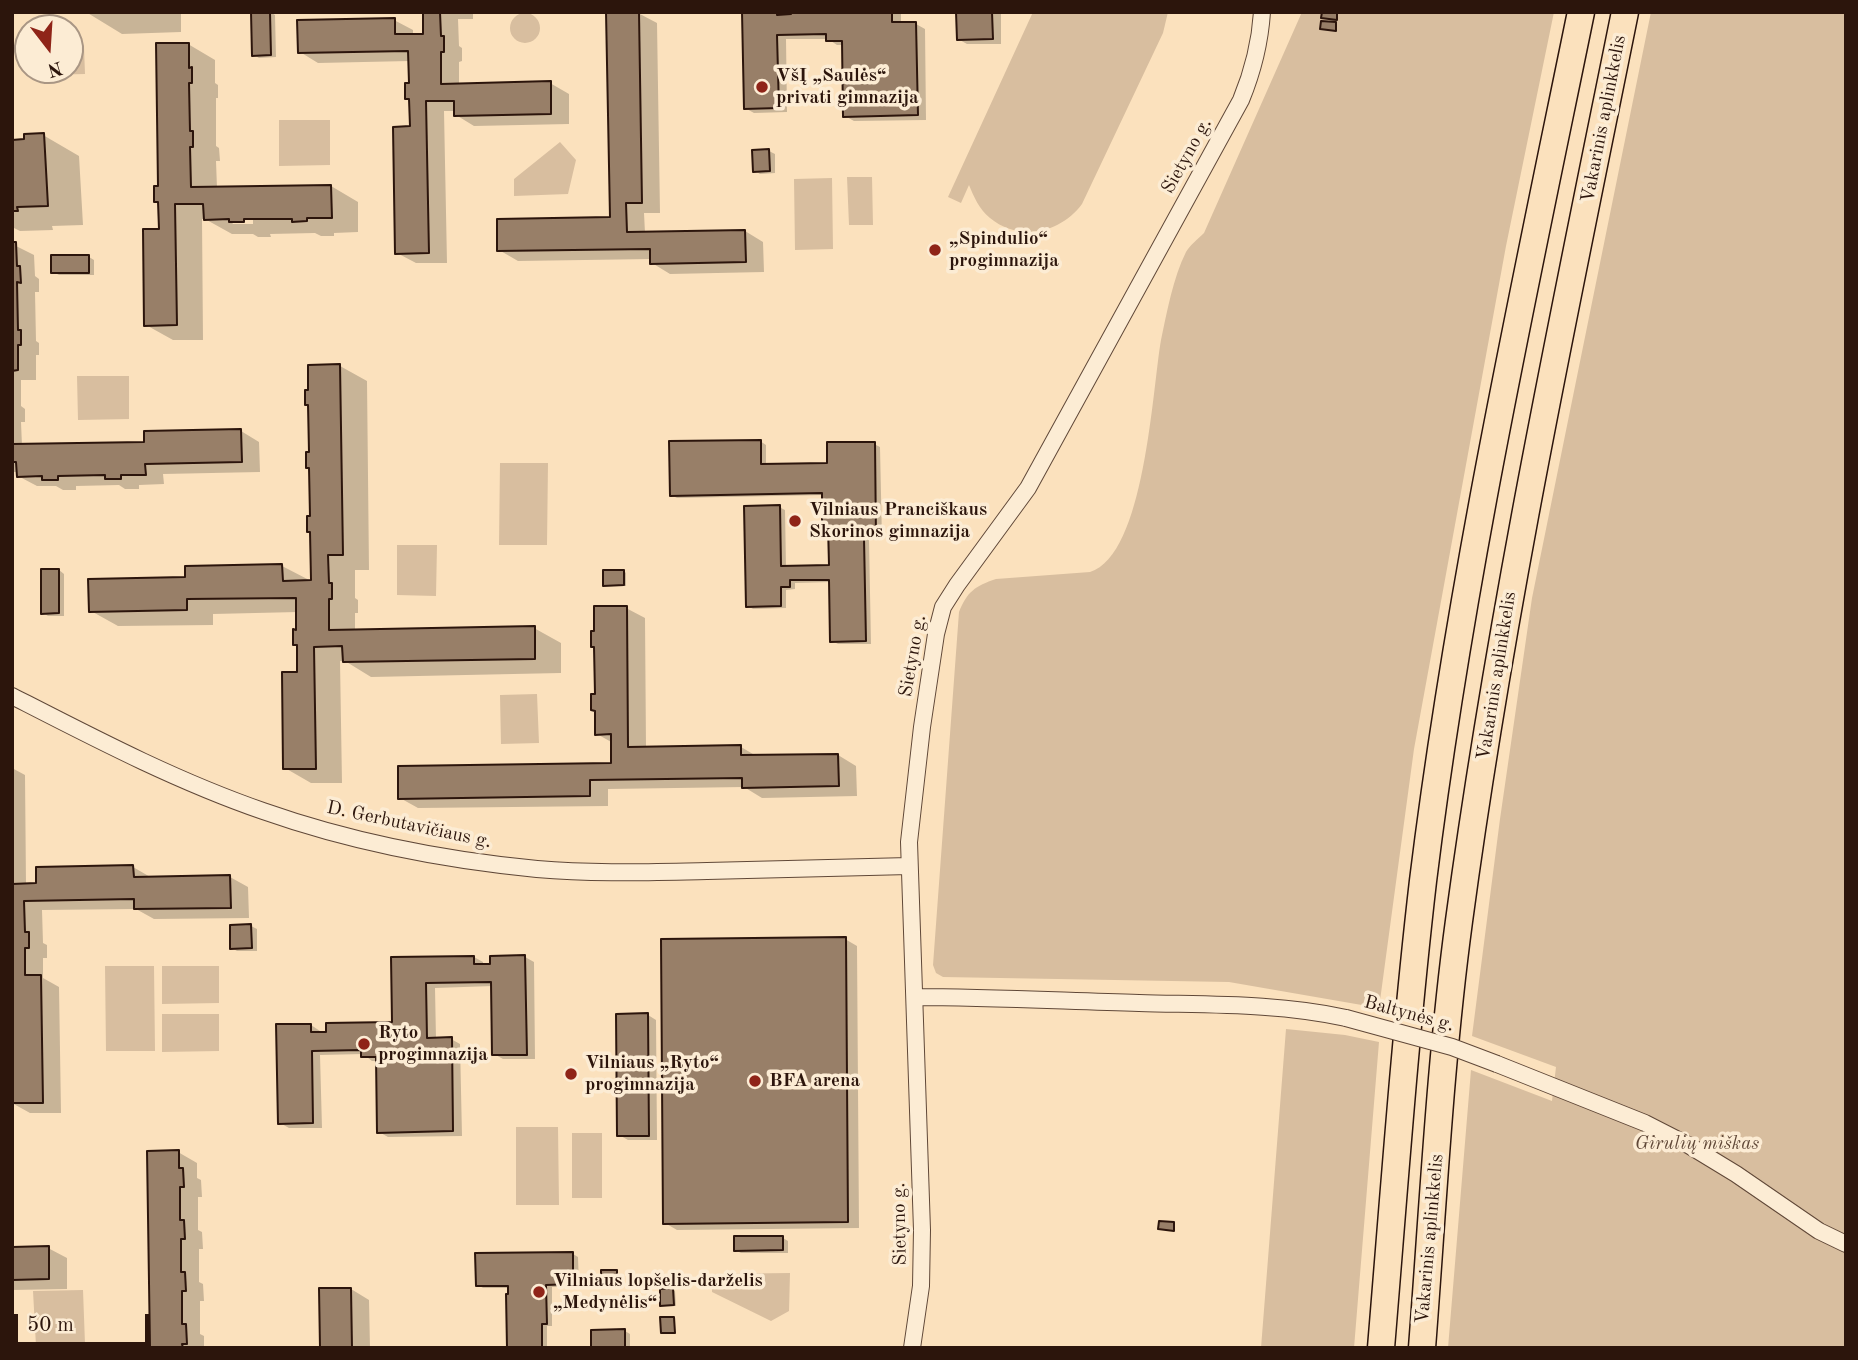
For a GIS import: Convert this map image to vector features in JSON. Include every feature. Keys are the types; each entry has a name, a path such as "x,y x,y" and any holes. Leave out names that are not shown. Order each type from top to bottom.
{"highway":[{"name":"Vakarinis aplinkkelis","path":"1381,1348 1402,1089 1423,880 1481,508 1581,12"},
{"name":"Vakarinis aplinkkelis","path":"1422,1348 1450,996 1459,920 1512,581 1626,12"}],"street":[{"name":"Sietyno g.","path":"912,1348 921,1286 922,1230 909,842 922,727 936,634 943,607 1035,477 1241,100 1252,72 1260,39 1262,12"},
{"name":"D. Gerbutavičiaus g.","path":"12,696 180,778 263,811 335,833 433,855 541,869 591,871 909,866"},
{"name":"Baltynės g.","path":"915,997 1010,998 1280,1009 1346,1018 1391,1028 1452,1047 1645,1123 1690,1146 1819,1231 1846,1244"}],"green space":[{"path":"1033,12 1168,12 1163,33 1082,204 1063,222 1051,228 1026,232 1001,225 990,218 980,207 969,185 961,203 948,197"},
{"path":"1302,12 1554,12 1506,246 1414,749 1379,1008 1229,982 943,977 936,973 933,965 959,612 965,599 973,591 996,579 1090,572 1108,559 1123,536 1143,469 1161,340 1177,273 1188,249 1204,233"},
{"name":"Girulių miškas","path":"1651,12 1846,12 1846,1348 1448,1348 1471,1070 1552,1101 1556,1067 1472,1036 1532,598"},
{"path":"525,13 531,14 539,22 539,34 531,42 525,43 519,42 511,34 510,28 511,22 519,14"},
{"path":"279,120 330,120 330,165 279,166"},
{"path":"560,142 576,160 568,194 514,196 514,179"},
{"path":"847,177 872,177 873,225 849,225"},
{"path":"832,178 833,249 795,250 794,179"},
{"path":"77,376 129,376 129,419 78,420"},
{"path":"500,463 548,463 547,545 499,545"},
{"path":"397,545 437,545 436,596 397,595"},
{"path":"537,694 539,743 501,744 500,695"},
{"path":"105,966 154,966 155,1051 106,1051"},
{"path":"162,966 219,966 219,1003 162,1004"},
{"path":"162,1014 219,1014 219,1051 162,1052"},
{"path":"1286,1029 1345,1035 1379,1042 1354,1348 1261,1348"},
{"path":"516,1127 558,1127 559,1205 516,1205"},
{"path":"572,1133 602,1133 602,1198 572,1198"},
{"path":"790,1273 789,1311 771,1321 712,1292 712,1274"},
{"path":"83,1290 85,1344 36,1346 33,1291"}],"building":[{"path":"251,12 270,12 271,55 252,56"},
{"path":"423,12 440,12 441,36 444,36 441,84 551,81 551,114 454,116 454,101 426,101 429,253 395,254 393,127 410,126 409,99 405,99 405,83 409,83 408,51 298,53 297,20 395,18 395,34 423,34"},
{"path":"606,12 639,12 642,203 626,203 627,232 745,230 746,262 650,264 650,249 497,251 497,219 610,217"},
{"path":"742,12 777,12 777,15 791,12 892,12 892,22 916,22 918,115 843,117 842,41 826,41 826,34 777,35 779,108 744,109"},
{"path":"956,12 992,12 993,39 957,40"},
{"path":"1322,12 1337,12 1337,20 1321,18"},
{"path":"1321,21 1336,22 1336,31 1320,29"},
{"path":"156,43 189,43 189,68 192,67 192,83 189,83 190,131 193,131 193,147 190,147 191,187 331,185 332,218 307,218 307,221 292,222 292,219 244,219 244,222 229,222 229,219 204,220 203,204 175,204 177,325 144,326 143,229 159,229 158,202 154,202 154,186 158,186"},
{"path":"44,133 48,206 17,207 18,211 12,211 12,140 24,139 24,134"},
{"path":"769,149 770,171 753,172 752,150"},
{"path":"12,242 16,242 17,266 20,266 21,283 17,282 21,345 18,345 18,370 12,371"},
{"path":"51,255 89,255 89,273 51,273"},
{"path":"340,364 343,555 328,555 329,583 332,583 329,630 535,626 535,659 343,662 342,646 314,647 316,769 283,769 282,672 297,672 297,645 293,645 296,598 187,599 187,610 89,612 88,579 185,577 185,566 282,564 283,581 311,580 310,532 307,532 307,516 310,516 309,468 306,468 306,452 309,452 308,405 305,405 308,365"},
{"path":"241,429 242,462 145,464 146,475 121,475 121,479 105,479 105,475 58,476 58,480 42,480 42,476 17,477 16,462 12,462 12,444 144,442 144,431"},
{"name":"Vilniaus Pranciškaus Skorinos gimnazija","path":"761,440 761,464 827,463 827,442 875,442 876,538 864,538 866,641 830,642 829,580 790,580 790,587 781,587 781,606 746,607 744,506 780,505 781,566 829,565 828,526 822,526 822,493 670,496 669,441"},
{"path":"41,569 59,569 59,613 41,614"},
{"path":"603,570 624,570 624,585 603,586"},
{"path":"594,606 627,606 628,747 741,745 741,755 838,754 839,786 742,788 742,778 590,780 590,796 398,799 398,766 611,763 611,734 595,735 595,711 591,710 591,694 595,694 594,647 591,647"},
{"path":"133,865 134,877 230,875 231,908 134,909 134,899 24,901 25,932 29,932 29,948 25,948 25,975 41,975 43,1103 12,1103 12,884 36,883 36,867"},
{"path":"251,924 252,948 230,949 230,925"},
{"name":"BFA arena","path":"846,937 848,1222 663,1224 661,939"},
{"name":"Ryto progimnazija","path":"525,955 527,1055 492,1055 491,982 426,983 427,1038 452,1037 453,1131 377,1133 376,1057 361,1057 361,1050 312,1051 313,1123 278,1124 276,1024 311,1024 311,1032 326,1032 326,1023 392,1022 391,957 474,956 474,964 490,964 490,956"},
{"path":"648,1013 649,1136 617,1136 616,1014"},
{"path":"179,1150 179,1168 183,1168 184,1187 180,1187 180,1220 184,1220 185,1239 181,1239 181,1272 185,1272 186,1291 182,1291 182,1324 186,1324 187,1344 182,1344 183,1348 150,1348 147,1151"},
{"path":"1159,1221 1174,1222 1174,1231 1158,1229"},
{"path":"734,1236 783,1236 783,1250 734,1251"},
{"path":"49,1246 49,1279 12,1280 12,1247"},
{"path":"573,1252 573,1284 546,1285 547,1324 542,1324 542,1348 507,1348 508,1286 476,1286 475,1253"},
{"path":"601,1270 617,1270 617,1284 601,1284"},
{"path":"319,1288 351,1288 352,1348 320,1348"},
{"path":"673,1288 674,1305 660,1306 660,1289"},
{"path":"660,1317 674,1317 675,1333 661,1333"},
{"path":"625,1329 625,1348 591,1348 591,1330"}],"place":[{"name":"VšĮ „Saulės“ privati gimnazija","path":"762,87"},
{"name":"„Spindulio“ progimnazija","path":"935,250"},
{"name":"Vilniaus Pranciškaus Skorinos gimnazija","path":"795,521"},
{"name":"Ryto progimnazija","path":"364,1044"},
{"name":"Vilniaus „Ryto“ progimnazija","path":"571,1074"},
{"name":"BFA arena","path":"755,1081"},
{"name":"Vilniaus lopšelis-darželis „Medynėlis“","path":"539,1292"}]}
